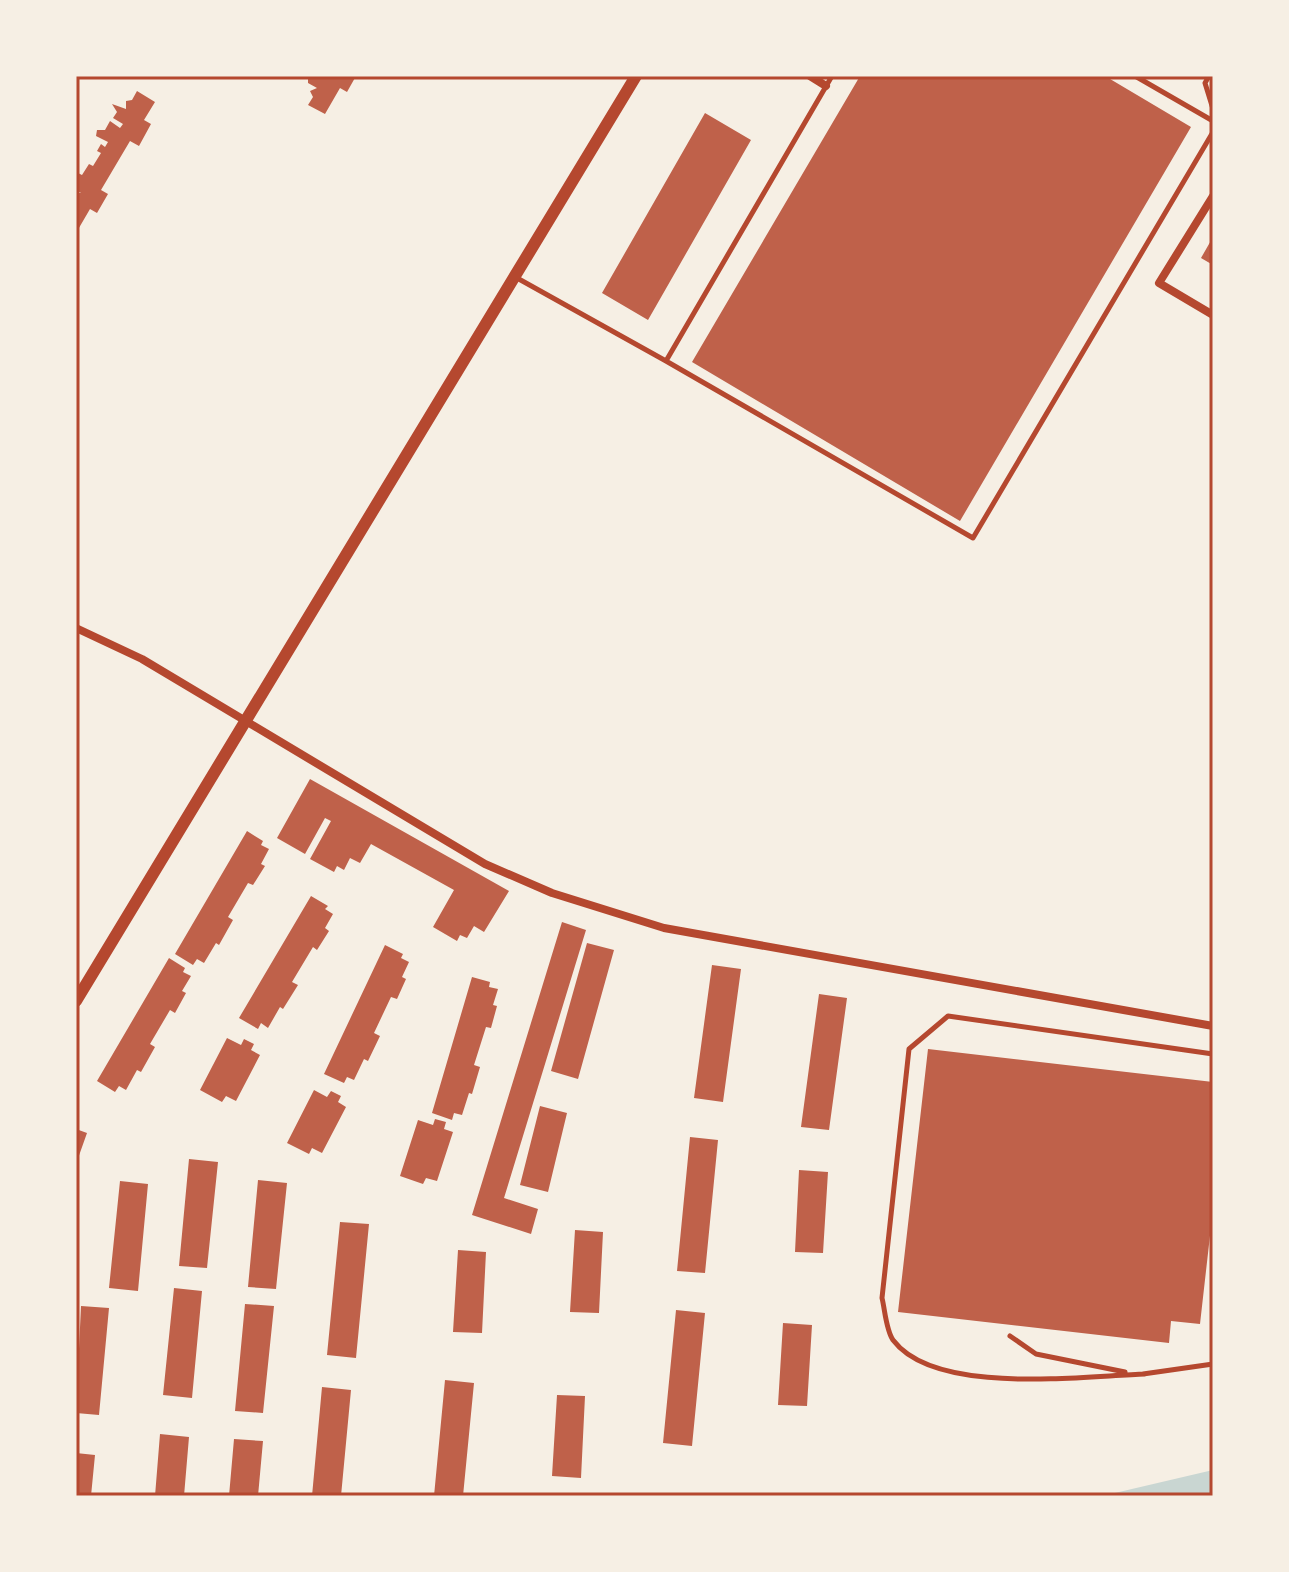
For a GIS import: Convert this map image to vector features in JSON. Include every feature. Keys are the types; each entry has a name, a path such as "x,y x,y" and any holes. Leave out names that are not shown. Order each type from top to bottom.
{"street":[{"path":"76,1001 636,76"},
{"path":"810,76 826,86"},
{"path":"1213,196 1159,283 1213,315"},
{"path":"76,628 142,659 485,864 552,893 664,928 1213,1026"}],"lane":[{"path":"666,361 832,76"},
{"path":"1135,76 1213,121"},
{"path":"1209,76 1205,83 1213,109"},
{"path":"514,277 973,538 1213,132"},
{"path":"1213,1054 948,1016 909,1049 882,1298 892,1338 914,1359 941,1371 1039,1378 1145,1374 1213,1364"},
{"path":"1010,1336 1036,1354 1092,1367 1145,1374"}],"shaded area":[{"path":"1213,1470 1213,1493 1205,1496 1102,1496"}],"building":[{"path":"308,76 356,76 347,92 340,88 325,114 308,105 313,97 310,91 317,88 308,83"},
{"path":"860,76 1105,76 1191,127 960,521 692,362"},
{"path":"137,91 155,102 144,120 151,124 139,146 130,141 101,190 108,194 97,213 90,209 76,233 76,193 81,193 76,190 76,172 82,175 89,164 93,166 101,153 97,151 101,144 105,147 108,142 96,136 97,130 105,130 110,121 120,128 123,124 113,118 117,112 112,104 126,109 126,101 132,100"},
{"path":"705,113 751,140 648,320 602,293"},
{"path":"1213,237 1213,265 1201,258"},
{"path":"310,779 509,891 484,932 474,926 467,938 460,935 457,941 433,927 454,890 371,844 360,863 350,858 344,870 337,866 334,872 310,859 331,821 325,818 305,854 277,838"},
{"path":"247,831 269,849 261,864 265,866 253,885 248,883 228,917 233,920 219,945 216,943 204,963 197,959 193,965 175,954"},
{"path":"311,896 328,906 325,909 333,914 325,928 329,931 317,950 313,947 292,982 298,985 283,1009 280,1007 268,1028 261,1023 258,1029 239,1018"},
{"path":"562,922 586,930 504,1198 538,1209 531,1234 472,1215"},
{"path":"587,943 614,950 578,1079 551,1071"},
{"path":"385,945 403,954 401,958 409,962 402,977 406,979 397,999 391,997 374,1033 380,1036 368,1061 364,1059 354,1080 347,1077 344,1083 324,1074"},
{"path":"169,958 191,976 182,991 186,993 175,1013 170,1010 150,1044 155,1047 141,1072 137,1070 126,1090 119,1086 115,1092 97,1081"},
{"path":"712,965 741,969 723,1102 694,1098"},
{"path":"472,977 490,982 489,987 498,989 493,1005 497,1006 491,1028 486,1027 474,1065 480,1067 472,1094 469,1093 462,1115 454,1113 452,1120 432,1113"},
{"path":"819,994 847,998 829,1130 801,1127"},
{"path":"227,1038 241,1045 244,1039 254,1044 251,1050 260,1055 236,1101 226,1096 222,1102 200,1090"},
{"path":"928,1049 1213,1082 1213,1209 1200,1324 1171,1321 1169,1343 898,1312"},
{"path":"314,1090 327,1097 331,1091 341,1096 338,1102 346,1107 322,1153 312,1148 309,1154 287,1143"},
{"path":"540,1106 567,1113 548,1192 520,1185"},
{"path":"435,1119 446,1122 444,1129 453,1132 437,1181 426,1178 423,1184 400,1176 418,1120 433,1125"},
{"path":"76,1129 87,1133 76,1164"},
{"path":"690,1137 718,1140 705,1273 677,1271"},
{"path":"189,1159 218,1162 207,1268 179,1266"},
{"path":"799,1170 828,1172 823,1253 795,1252"},
{"path":"258,1180 287,1183 276,1289 248,1287"},
{"path":"120,1181 148,1184 138,1291 109,1288"},
{"path":"340,1222 369,1224 356,1358 327,1355"},
{"path":"575,1230 603,1232 599,1313 570,1312"},
{"path":"458,1250 486,1252 482,1333 453,1332"},
{"path":"174,1288 202,1291 192,1398 163,1395"},
{"path":"245,1304 274,1306 263,1413 235,1411"},
{"path":"81,1306 109,1308 99,1415 76,1413"},
{"path":"676,1310 705,1313 692,1446 663,1443"},
{"path":"783,1323 812,1325 807,1406 778,1405"},
{"path":"445,1380 474,1383 463,1496 434,1496"},
{"path":"322,1387 351,1390 341,1496 312,1496"},
{"path":"557,1395 585,1396 581,1478 552,1476"},
{"path":"160,1434 189,1437 184,1496 155,1496"},
{"path":"234,1439 263,1441 258,1496 229,1496"},
{"path":"76,1453 95,1455 91,1496 76,1496"}]}
